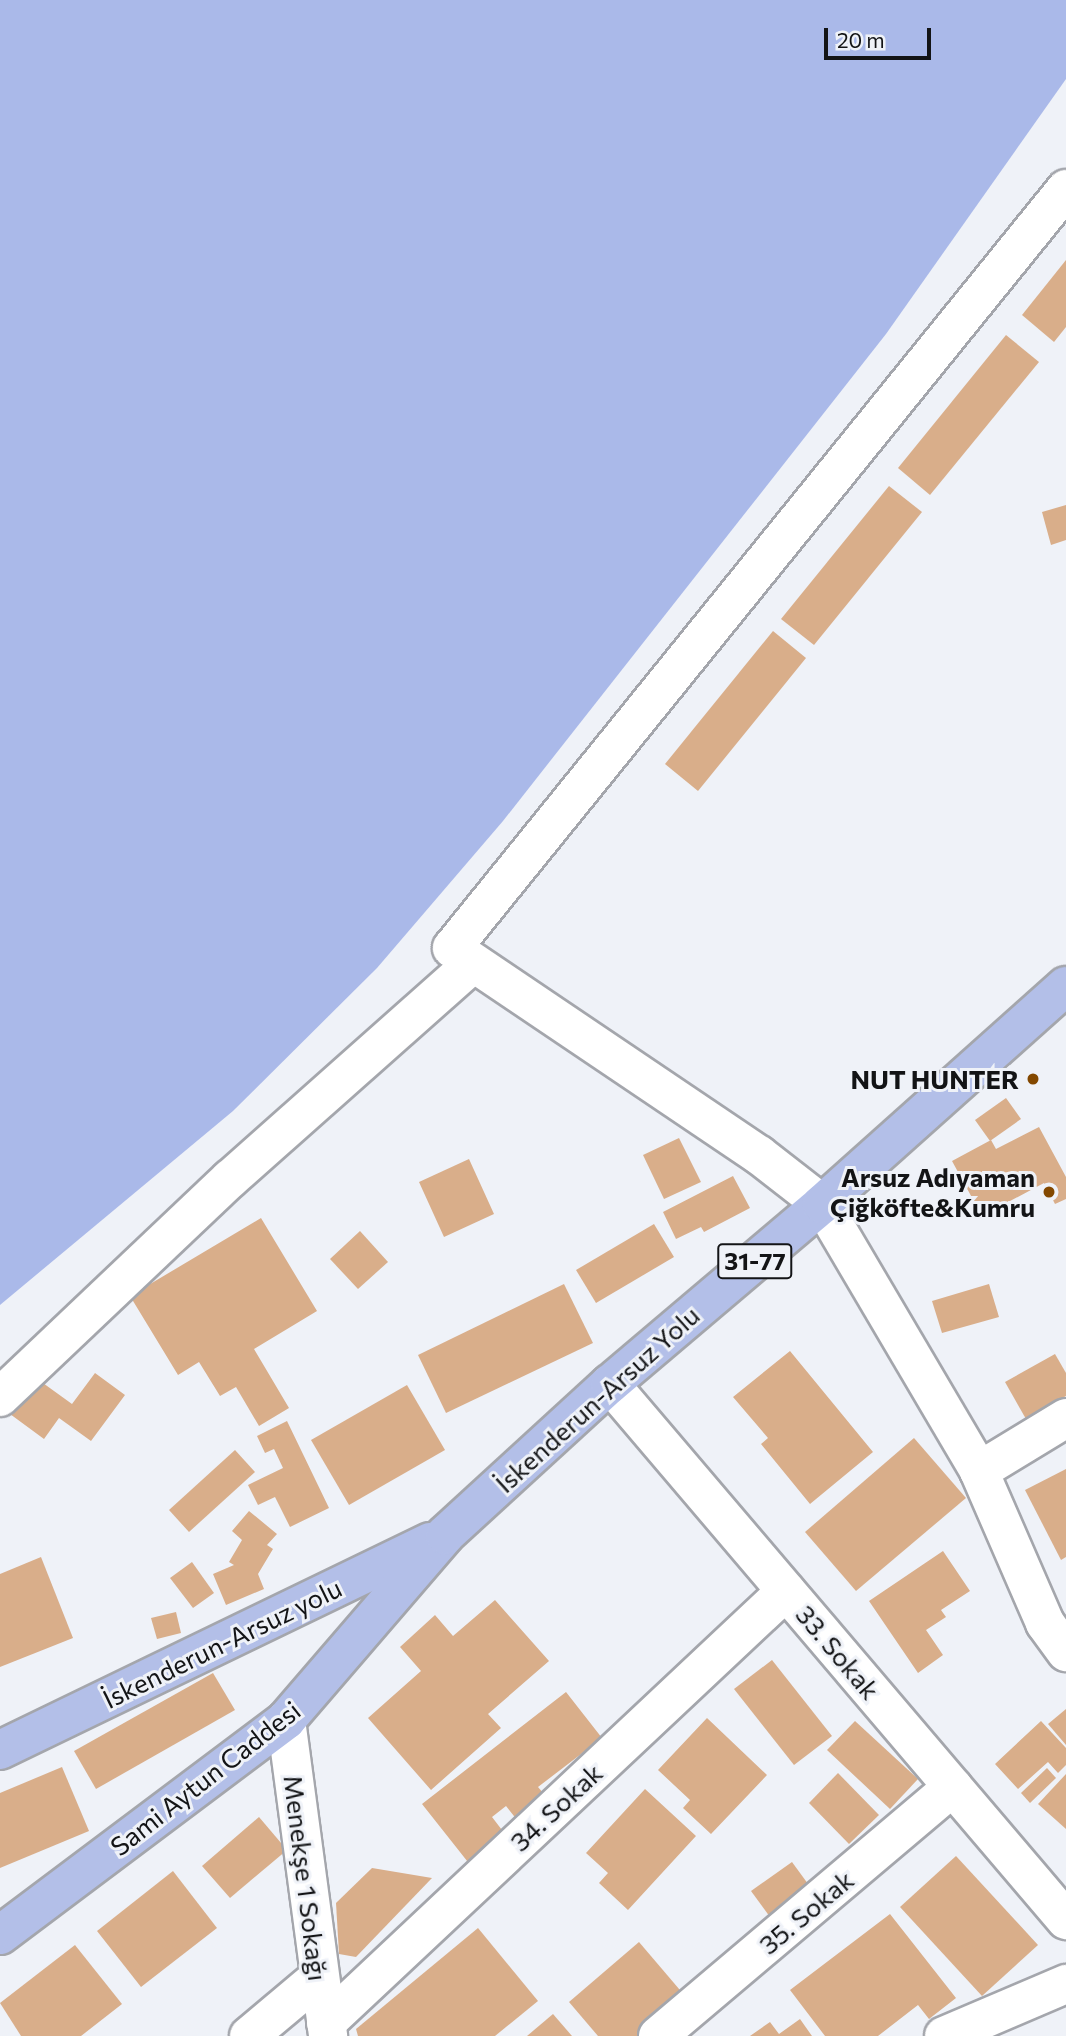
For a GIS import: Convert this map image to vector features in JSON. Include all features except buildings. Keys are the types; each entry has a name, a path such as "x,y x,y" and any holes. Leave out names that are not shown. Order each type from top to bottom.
{"main road":[{"name":"İskenderun-Arsuz Yolu","path":"445,1535 610,1384 822,1204 1066,986"},
{"name":"Sami Aytun Caddesi","path":"0,1936 286,1720 445,1535"},
{"name":"İskenderun-Arsuz yolu","path":"0,1750 445,1535"}],"street":[{"path":"1066,190 452,948 759,1155 822,1204 979,1471 1045,1623 1066,1652"},
{"path":"0,1397 230,1180 472,964"},
{"name":"33. Sokak","path":"610,1384 1066,1920"},
{"path":"979,1471 1066,1418"},
{"name":"34. Sokak","path":"327,2029 786,1591"},
{"name":"Menekşe 1 Sokağı","path":"286,1720 317,1979 327,2029"},
{"name":"35. Sokak","path":"658,2036 953,1787"},
{"path":"249,2036 317,1979"},
{"path":"944,2036 1066,1984"}],"water":[{"path":"0,0 1066,0 1066,79 886,334 503,821 377,968 233,1111 0,1305"}],"place":[{"name":"NUT HUNTER","path":"1033,1079"},
{"name":"Arsuz Adıyaman Çiğköfte&Kumru","path":"1049,1192"}]}
